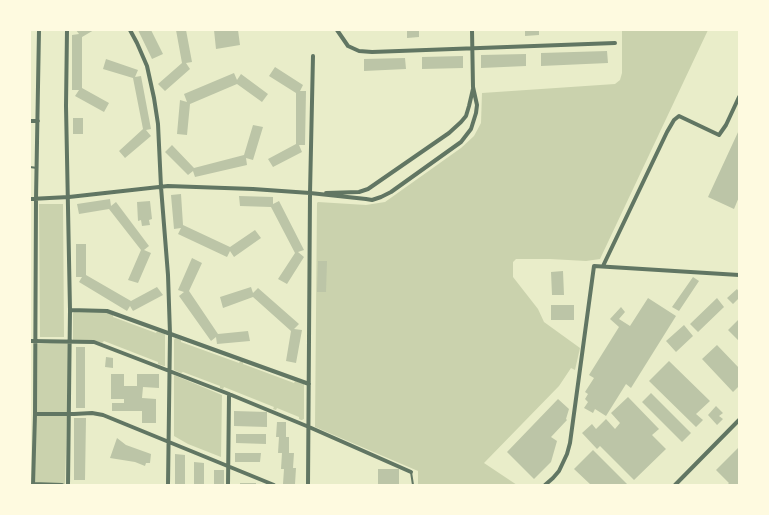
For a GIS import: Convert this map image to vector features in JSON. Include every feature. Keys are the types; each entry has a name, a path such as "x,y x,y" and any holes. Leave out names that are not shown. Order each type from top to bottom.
{"street":[{"path":"39,30 36,265 33,341 35,414 33,484 62,485"},
{"path":"67,30 66,106 70,310 68,485"},
{"path":"130,30 144,59 154,98 158,124 170,334 168,485"},
{"path":"337,30 348,46 359,51 372,52 615,43"},
{"path":"30,198 68,197 161,187 253,189 372,200 381,197 391,192 464,139 470,130 477,105 473,87 472,30"},
{"path":"308,485 313,56"},
{"path":"310,193 359,192 373,187 461,122 468,110 473,87"},
{"path":"603,266 674,120 679,116 719,135 726,126 739,97"},
{"path":"30,121 38,121"},
{"path":"30,265 36,265"},
{"path":"546,485 559,470 570,443 594,266 739,275"},
{"path":"70,310 106,310 309,384"},
{"path":"33,341 94,342 229,394 411,472"},
{"path":"228,485 229,394"},
{"path":"35,414 92,413 103,415 274,485"},
{"path":"675,485 739,420"}],"lane":[{"path":"30,168 37,168"},
{"path":"411,472 412,485"}],"green space":[{"path":"622,30 708,30 600,259 586,261 516,259 513,262 513,277 538,309 544,322 580,348 575,370 571,368 559,386 484,463 517,485 418,485 418,471 315,427 317,203 366,205 385,202 461,148 474,136 481,123 482,93 615,84 620,80 622,73"},
{"path":"39,204 63,204 64,337 40,337"},
{"path":"74,312 105,312 113,315 113,317 156,333 157,331 165,334 165,366 104,341 102,343 73,340"},
{"path":"175,338 181,340 181,342 239,363 240,361 243,362 243,364 294,383 295,381 304,384 304,419 301,420 299,417 277,408 276,410 273,409 274,407 224,387 223,389 220,388 220,386 174,370"},
{"path":"69,342 65,485 35,485 35,344"},
{"path":"174,375 222,395 221,457 188,444 174,436"}],"building":[{"path":"76,30 94,30 82,37 82,88 109,103 104,112 75,96 79,90 72,90 72,35 79,34"},
{"path":"138,30 151,30 163,54 152,59"},
{"path":"176,30 186,30 192,62 186,63 190,69 165,91 158,84 182,63"},
{"path":"214,30 238,30 240,45 216,49"},
{"path":"407,30 419,30 419,37 407,38"},
{"path":"525,30 539,30 539,35 525,36"},
{"path":"607,51 608,63 541,66 541,53"},
{"path":"526,54 526,66 481,68 481,55"},
{"path":"463,56 463,68 422,69 422,57"},
{"path":"405,58 406,69 364,71 364,59"},
{"path":"106,59 138,70 135,77 141,76 151,129 146,130 151,136 125,158 119,151 143,129 133,78 103,69"},
{"path":"275,67 303,85 300,91 306,91 305,145 299,145 302,152 273,167 268,159 296,144 296,93 269,76"},
{"path":"234,73 237,80 241,74 268,94 262,102 237,84 190,104 187,135 177,134 180,100 187,102 184,94"},
{"path":"73,118 83,118 83,134 73,134"},
{"path":"253,125 263,127 253,160 246,158 247,165 195,177 193,171 188,175 165,152 172,145 194,168 244,155"},
{"path":"739,130 739,197 734,209 708,197"},
{"path":"181,194 183,225 230,247 255,230 261,238 234,257 230,251 227,257 178,234 181,228 174,229 171,195"},
{"path":"239,196 273,197 273,204 279,201 304,250 298,252 304,257 287,284 278,279 295,253 271,207 240,206"},
{"path":"110,199 111,206 116,202 149,246 144,250 151,253 138,283 128,280 141,250 109,209 79,214 77,204"},
{"path":"150,201 152,219 149,220 150,225 142,226 141,220 138,221 137,202"},
{"path":"76,244 86,244 86,275 131,301 157,287 163,295 133,311 130,306 127,311 79,282 82,277 76,277"},
{"path":"192,258 202,263 189,291 218,334 248,331 250,341 217,344 216,337 211,341 179,296 184,292 178,290"},
{"path":"318,261 327,261 326,292 317,292"},
{"path":"563,271 564,295 552,295 551,272"},
{"path":"693,277 699,281 679,311 672,307"},
{"path":"251,287 253,293 258,288 299,324 294,329 302,330 296,363 286,361 291,331 253,297 223,308 220,297"},
{"path":"737,289 739,298 733,304 727,298"},
{"path":"648,298 676,316 631,388 626,384 606,416 595,409 593,413 584,408 588,402 585,399 588,394 585,392 594,378 589,375 619,327 610,319 621,307 625,312 619,319 630,326"},
{"path":"717,298 724,307 698,332 690,324"},
{"path":"551,305 574,305 574,320 551,320"},
{"path":"739,319 739,341 728,330"},
{"path":"684,325 693,336 676,352 666,341"},
{"path":"717,345 739,368 739,386 733,392 702,359"},
{"path":"76,347 85,347 85,408 76,408"},
{"path":"106,357 113,358 113,368 105,367"},
{"path":"669,361 710,401 696,414 703,420 696,427 649,381"},
{"path":"111,374 124,374 124,386 137,386 137,374 159,374 159,388 143,387 142,398 156,399 156,423 142,423 142,411 112,411 112,403 124,403 124,399 111,399"},
{"path":"651,393 691,433 682,442 642,402"},
{"path":"628,397 659,429 652,435 666,449 634,480 600,446 597,449 582,433 592,424 596,429 606,419 615,429 620,423 611,413"},
{"path":"558,399 569,409 567,420 551,437 557,441 551,462 534,479 507,452"},
{"path":"716,406 723,413 719,416 723,419 717,425 708,415"},
{"path":"234,411 267,412 267,427 234,426"},
{"path":"74,418 86,418 85,480 74,480"},
{"path":"277,422 286,422 286,437 289,437 289,453 294,453 293,468 296,468 295,484 283,484 284,469 281,469 282,453 278,453 279,437 276,437"},
{"path":"236,434 266,434 266,444 236,443"},
{"path":"117,438 126,445 151,454 150,463 146,463 145,466 135,462 110,458"},
{"path":"739,447 739,485 727,485 729,483 716,470"},
{"path":"593,450 628,485 591,485 574,469"},
{"path":"235,453 261,453 260,462 235,462"},
{"path":"175,454 185,455 185,485 175,485"},
{"path":"194,462 204,463 204,485 194,485"},
{"path":"378,469 399,469 399,485 378,485"},
{"path":"214,470 224,470 224,485 214,485"},
{"path":"240,483 256,483 256,485 240,485"}]}
